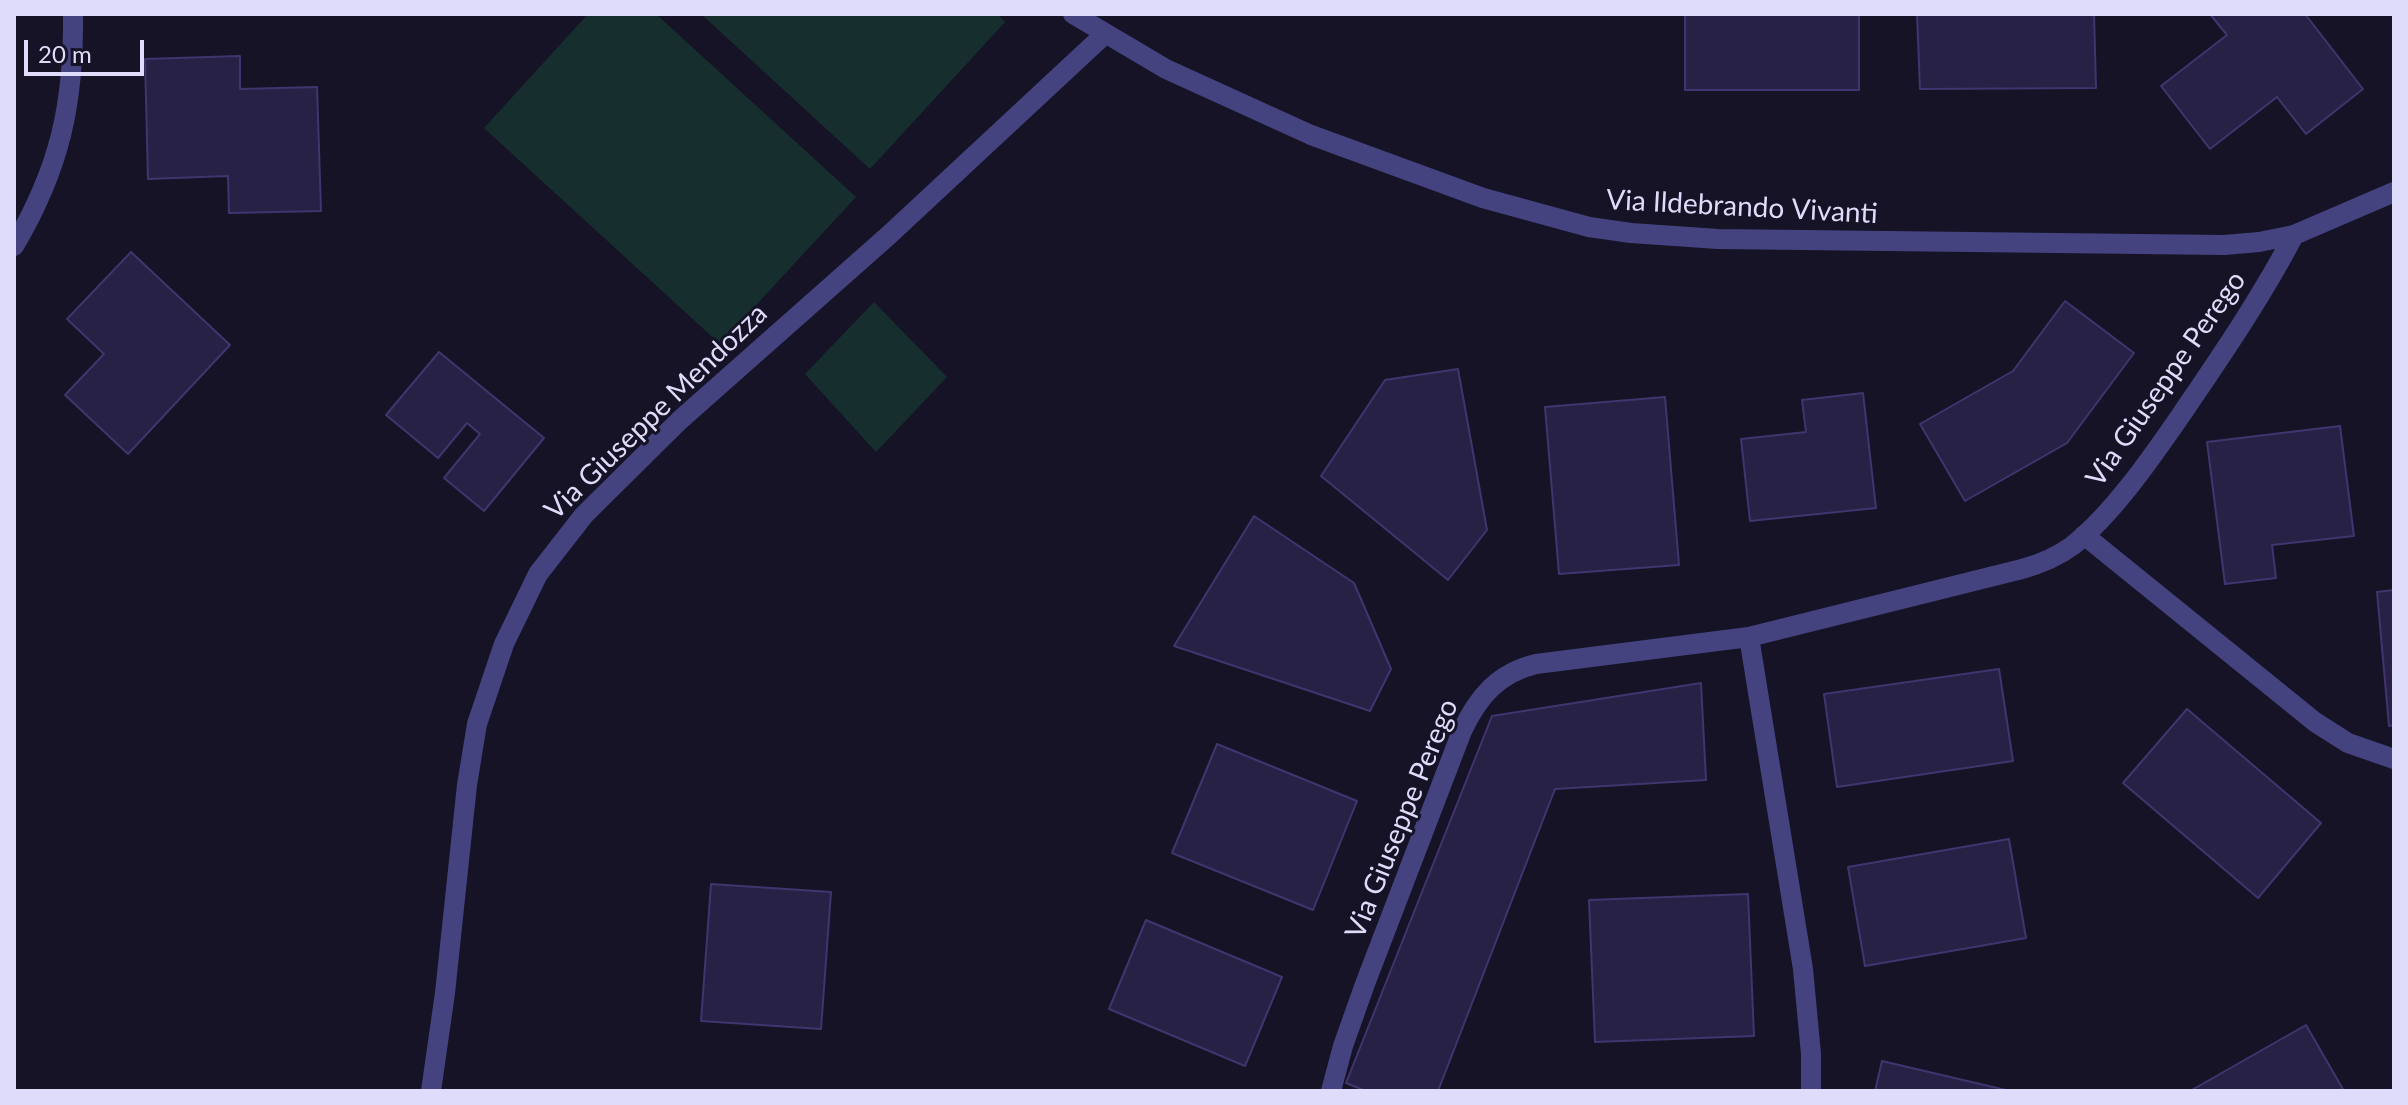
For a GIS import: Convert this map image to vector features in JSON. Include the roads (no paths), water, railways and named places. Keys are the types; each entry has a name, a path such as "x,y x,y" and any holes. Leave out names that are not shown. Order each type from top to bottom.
{"street":[{"path":"14,246 39,202 59,147 71,78 73,14"},
{"name":"Via Ildebrando Vivanti","path":"1073,14 1191,82 1311,135 1483,198 1589,227 1631,233 1718,239 2168,247 2259,242 2294,235 2394,192"},
{"name":"Via Giuseppe Mendozza","path":"431,1091 442,1023 467,785 477,724 504,644 538,574 584,515 680,420 889,235 1105,34"},
{"name":"Via Giuseppe Perego","path":"1331,1091 1343,1046 1462,731 1491,686 1511,671 1536,664 1749,637 2022,569 2058,554 2084,535 2128,487 2164,440 2247,318 2294,235"},
{"path":"2084,535 2315,722 2348,743 2394,759"},
{"path":"1749,637 1803,969 1811,1054 1811,1091"}]}
